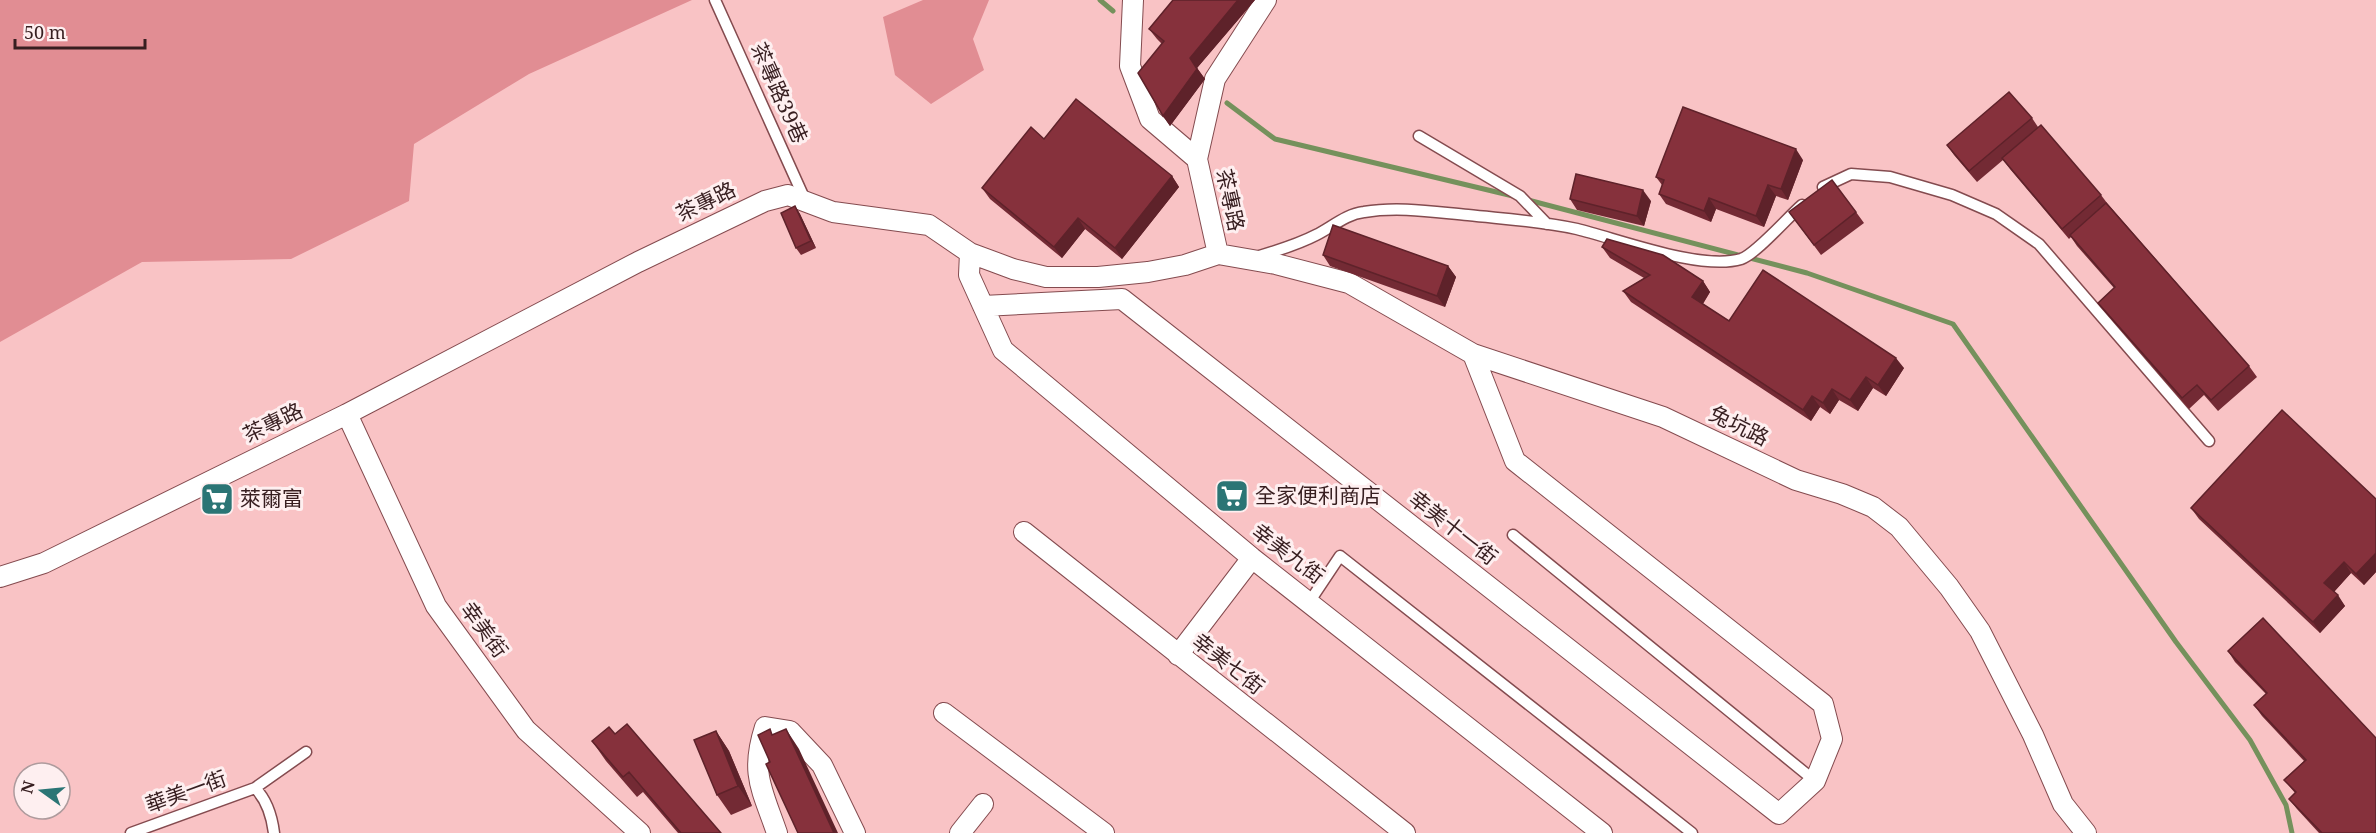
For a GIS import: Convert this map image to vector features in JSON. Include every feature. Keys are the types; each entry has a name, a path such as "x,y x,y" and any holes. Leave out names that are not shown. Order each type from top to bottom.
{"street":[{"name":"茶專路","path":"0,576 44,563 347,414 639,262 765,201 788,195 833,212 929,225 970,254 1012,269 1046,277 1087,277 1148,272 1185,265 1218,254 1197,159 1215,79 1266,0"},
{"path":"1132,4 1130,66 1150,118 1197,159"},
{"name":"幸美九街","path":"970,254 969,275 1003,350 1252,558 1310,601 1602,833"},
{"name":"兔坑路","path":"1218,254 1250,259 1349,283 1473,354 1663,417 1796,480 1842,494 1873,507 1899,526 1949,587 1980,631 2033,735 2063,804 2086,833"},
{"name":"幸美十一街","path":"983,306 1122,299 1779,814 1815,781"},
{"path":"1473,354 1515,461 1823,705 1832,739 1815,781"},
{"name":"幸美街","path":"347,414 436,606 526,730 640,833"},
{"name":"幸美七街","path":"1024,532 1405,833"},
{"path":"1178,655 1252,558"},
{"path":"944,713 1104,833"},
{"path":"777,833 757,775 758,748 765,727 790,731 822,765 855,833"},
{"path":"960,833 983,804"}],"lane":[{"name":"茶專路39巷","path":"715,0 807,202"},
{"path":"1419,136 1520,196 1547,224"},
{"path":"1250,259 1287,248 1316,235 1341,219 1363,212 1438,212 1547,224 1700,259 1741,259 1754,251 1821,188 1851,174 1890,177 1952,195 1996,214 2039,244 2209,441"},
{"path":"1513,535 1815,781"},
{"path":"1310,601 1340,556 1692,833"},
{"name":"華美一街","path":"131,833 255,788 306,752"},
{"path":"255,788 261,794 272,819 274,833"}],"shaded area":[{"path":"0,0 692,0 529,74 414,144 409,201 291,259 142,262 0,342"},
{"path":"923,0 989,0 973,39 984,70 931,104 895,75 883,17"}],"building":[{"path":"1173,0 1238,0 1190,58 1197,69 1163,116 1138,73 1164,41 1149,29"},
{"path":"2009,92 2032,118 1969,171 1947,145"},
{"path":"1076,99 1172,176 1115,248 1078,218 1054,247 982,188 1031,127 1044,139"},
{"path":"1683,107 1796,149 1781,189 1768,185 1756,216 1709,198 1704,211 1659,194 1664,180 1656,177"},
{"path":"2041,125 2101,195 2062,229 2002,158"},
{"path":"1576,174 1643,190 1637,216 1570,199"},
{"path":"1832,180 1856,212 1814,245 1789,212"},
{"path":"2106,203 2249,366 2211,400 2197,385 2182,398 2098,303 2115,287 2070,235"},
{"path":"795,206 811,241 796,248 781,213"},
{"path":"1333,225 1448,266 1437,296 1323,255"},
{"path":"1607,239 1663,255 1703,281 1692,297 1729,321 1763,270 1896,358 1878,385 1866,377 1850,400 1832,389 1823,403 1812,396 1803,410 1623,291 1650,275 1602,247"},
{"path":"2282,410 2376,499 2376,553 2356,574 2344,562 2324,583 2338,595 2313,622 2191,508"},
{"path":"2263,618 2376,738 2376,833 2322,833 2289,799 2296,792 2284,780 2306,760 2254,705 2267,693 2228,651"},
{"path":"627,724 721,833 681,833 629,772 623,777 592,741 609,727 615,734"},
{"path":"770,729 772,735 786,729 834,833 798,833 766,764 770,762 758,735"},
{"path":"716,731 738,786 717,795 694,740"}],"waterway":[{"path":"1100,0 1113,11"},
{"path":"1227,103 1275,139 1513,196"},
{"path":"1528,200 1807,273 1953,324 2176,642 2250,740 2286,805 2292,833"}],"place":[{"name":"全家便利商店","path":"1232,496"},
{"name":"萊爾富","path":"217,499"}]}
